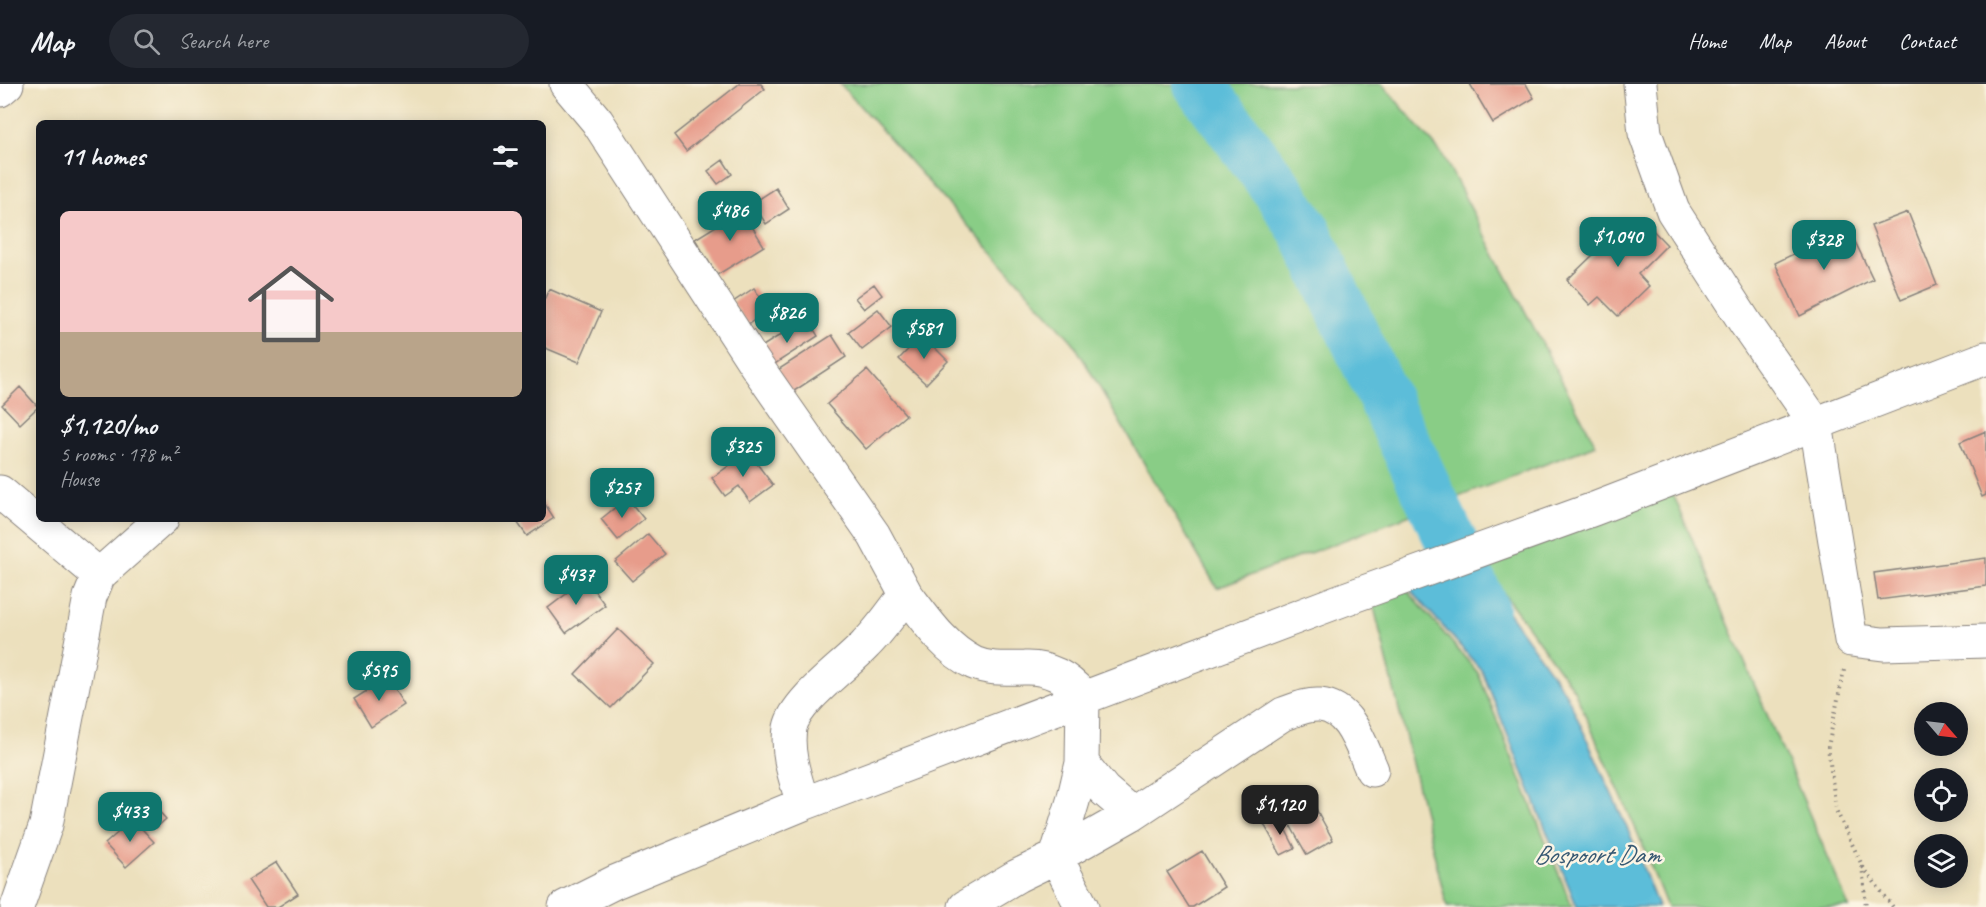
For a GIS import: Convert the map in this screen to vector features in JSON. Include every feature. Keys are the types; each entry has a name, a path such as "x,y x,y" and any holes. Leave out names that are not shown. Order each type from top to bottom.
{"street":[{"path":"0,90 7,84"},
{"path":"566,84 597,121 754,363 874,535 906,594 928,623 963,657 976,664 989,667 1027,667 1054,672 1072,682 1083,696 1082,763 1056,857 1082,907"},
{"path":"1640,84 1645,133 1672,211 1746,324 1816,424 1851,640 1884,644 1986,641"},
{"path":"565,907 615,882 803,804 1083,696 1594,509 1986,358"},
{"path":"0,492 99,575"},
{"path":"17,907 46,825 90,597 99,575 159,522"},
{"path":"803,804 792,765 789,743 791,726 796,713 866,645 906,594"},
{"path":"965,907 1132,814 1283,714 1304,706 1321,705 1341,714 1350,724 1372,770"},
{"path":"1082,763 1104,790 1132,814"}],"path":[{"path":"1851,640 1827,747 1836,810 1862,865 1893,907"},
{"path":"1862,865 1866,907"}],"green space":[{"path":"840,84 1382,84 1442,154 1596,445 1217,588 1073,342"},
{"path":"1671,489 1849,907 1667,907 1638,834 1574,690 1481,562"},
{"path":"1407,590 1478,673 1572,907 1447,907 1373,603"}],"water":[{"name":"Bospoort Dam","path":"1474,564 1567,695 1632,839 1658,907 1577,907 1482,671 1410,589"}],"building":[{"path":"739,84 761,84 765,89 686,151 674,135"},
{"path":"1470,84 1526,84 1534,98 1493,123"},
{"path":"723,160 732,174 718,184 708,171"},
{"path":"776,188 789,209 766,224 753,203"},
{"path":"742,210 764,246 717,275 695,239"},
{"path":"1908,212 1937,285 1901,300 1871,226"},
{"path":"1644,221 1667,245 1638,274 1649,286 1618,316 1599,297 1590,305 1567,280 1623,226 1631,234"},
{"path":"1848,227 1873,279 1800,316 1775,263"},
{"path":"874,284 882,295 864,309 855,298"},
{"path":"754,288 769,310 747,325 733,302"},
{"path":"549,289 601,312 579,362 546,348 546,296"},
{"path":"878,309 892,327 862,350 848,332"},
{"path":"807,318 818,336 767,369 755,351"},
{"path":"832,335 846,357 785,397 770,375"},
{"path":"922,335 948,361 926,384 899,359"},
{"path":"867,370 906,415 866,449 827,404"},
{"path":"20,387 36,405 36,409 20,424 2,405"},
{"path":"1986,431 1986,495 1982,497 1960,442"},
{"path":"748,452 773,485 750,502 739,486 725,496 712,478"},
{"path":"627,498 644,519 618,540 601,519"},
{"path":"546,506 554,518 527,536 517,522 546,522"},
{"path":"648,534 665,554 632,581 615,562"},
{"path":"1986,558 1986,586 1878,600 1874,573"},
{"path":"586,579 605,605 566,633 548,608"},
{"path":"618,629 654,664 611,708 575,674"},
{"path":"387,678 404,705 371,727 354,699"},
{"path":"154,806 166,819 156,828 145,816"},
{"path":"1315,807 1333,840 1307,855 1285,816"},
{"path":"1279,817 1295,848 1281,855 1264,824"},
{"path":"133,819 154,842 126,867 105,844"},
{"path":"1202,851 1224,887 1193,907 1189,907 1167,872"},
{"path":"277,862 298,894 278,907 266,907 248,880"}],"waterway":[{"path":"1199,84 1278,190 1305,231 1483,609"}]}
